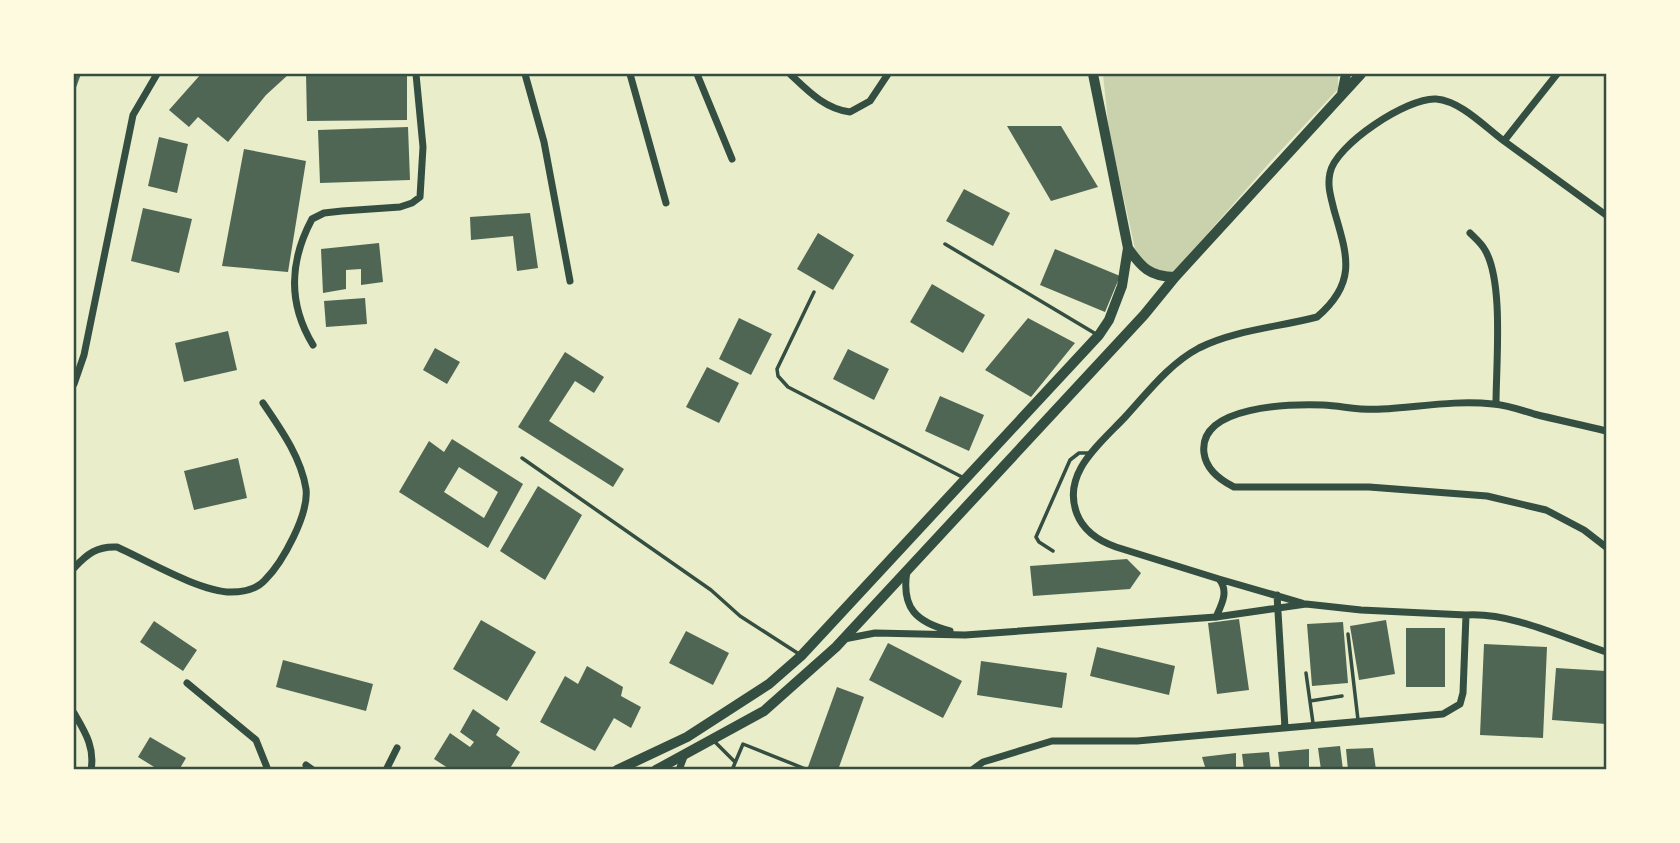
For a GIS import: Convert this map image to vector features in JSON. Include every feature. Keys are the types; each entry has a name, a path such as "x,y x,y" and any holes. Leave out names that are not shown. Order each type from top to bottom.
{"street":[{"path":"74,384 84,355 134,116 157,74"},
{"path":"313,345 298,318 295,297 294,276 301,242 312,219 324,213 400,207 420,197 423,147 416,74"},
{"path":"525,74 544,142 570,281"},
{"path":"630,74 666,203"},
{"path":"697,74 732,159"},
{"path":"790,74 831,108 850,112 870,101 888,74"},
{"path":"617,769 687,737 769,684 801,656 1110,320 1122,286 1128,248 1093,74"},
{"path":"1342,94 1346,74"},
{"path":"656,769 764,711 844,639 1116,345 1361,74"},
{"path":"1504,141 1557,74"},
{"path":"1606,215 1462,109 1437,99 1408,106 1350,144 1336,157 1330,170 1328,185 1346,253 1347,268 1344,283 1333,302 1317,317 1215,341 1186,356 1157,382 1091,453 1074,479 1073,491 1074,505 1080,520 1100,541 1219,579 1306,604 1361,610 1499,616 1606,652"},
{"path":"1470,233 1485,249 1492,267 1496,304 1496,404"},
{"path":"1128,248 1145,270 1161,277 1175,277"},
{"path":"1606,431 1496,404 1439,402 1366,410 1307,405 1247,411 1219,421 1209,430 1204,442 1204,454 1216,476 1234,487 1369,487 1487,496 1546,510 1584,530 1606,548"},
{"path":"74,568 88,554 103,547 117,547 210,589 245,591 264,582 281,560 294,534 304,508 306,491 286,436 263,403"},
{"path":"907,569 905,590 915,614 929,626 965,635"},
{"path":"1216,617 1225,586 1219,579"},
{"path":"1277,595 1285,728"},
{"path":"844,639 875,633 965,635 1216,617 1306,604"},
{"path":"972,769 983,762 1052,741 1137,741 1443,714 1460,704 1464,683 1466,615"},
{"path":"187,683 256,740 268,769"},
{"path":"74,713 88,737 93,755 91,769"},
{"path":"386,769 397,748"},
{"path":"680,769 685,754"}],"lane":[{"path":"945,244 1099,335"},
{"path":"814,292 777,369 778,376 788,387 965,478"},
{"path":"1053,551 1036,537 1070,460 1079,453 1091,453"},
{"path":"522,458 711,590 740,616 801,656"},
{"path":"1348,634 1359,722"},
{"path":"1306,673 1314,725"},
{"path":"1310,701 1342,696"},
{"path":"712,740 735,762"},
{"path":"732,769 743,744 808,769"}],"green space":[{"path":"1103,74 1338,74 1338,89 1173,273 1156,274 1136,253 1109,132"}],"building":[{"path":"74,74 81,74 74,93"},
{"path":"201,74 289,74 266,95 228,142 198,117 189,127 169,110"},
{"path":"306,74 407,74 407,120 307,121"},
{"path":"1007,126 1061,126 1098,187 1051,201"},
{"path":"408,127 410,180 320,183 318,130"},
{"path":"159,137 188,144 177,193 148,186"},
{"path":"244,149 306,161 288,272 222,266"},
{"path":"964,189 1010,213 993,246 946,221"},
{"path":"143,208 192,219 179,273 131,261"},
{"path":"530,213 538,268 517,271 513,236 471,240 470,217"},
{"path":"818,233 854,255 833,290 797,269"},
{"path":"379,243 383,282 361,285 361,269 346,270 346,289 323,293 321,249"},
{"path":"1055,249 1120,276 1105,312 1040,285"},
{"path":"932,284 985,315 963,353 910,322"},
{"path":"365,298 367,324 326,327 324,301"},
{"path":"739,318 772,334 751,375 719,359"},
{"path":"1028,318 1075,343 1031,397 985,370"},
{"path":"228,331 237,370 184,382 175,343"},
{"path":"435,348 460,362 447,384 423,370"},
{"path":"848,349 889,369 874,400 833,379"},
{"path":"565,352 604,377 594,393 575,381 549,421 624,469 613,487 518,427"},
{"path":"707,367 739,383 719,423 686,407"},
{"path":"940,396 984,415 969,451 925,431"},
{"path":"452,439 523,484 488,548 399,492 429,441 444,452","holes":["459,467 498,492 484,518 444,492"]},
{"path":"238,458 247,498 194,510 184,471"},
{"path":"538,486 582,515 545,580 500,551"},
{"path":"1127,559 1141,573 1130,589 1033,596 1030,566"},
{"path":"1239,619 1249,690 1217,694 1208,623"},
{"path":"481,620 536,652 507,701 453,669"},
{"path":"1386,620 1395,674 1359,680 1350,626"},
{"path":"154,621 197,650 183,671 140,642"},
{"path":"1343,622 1348,683 1312,686 1307,624"},
{"path":"1406,628 1445,628 1445,687 1406,687"},
{"path":"686,631 729,653 713,685 669,663"},
{"path":"888,643 962,681 943,718 869,680"},
{"path":"1484,644 1547,647 1543,738 1480,735"},
{"path":"1097,647 1175,666 1169,695 1090,676"},
{"path":"283,660 373,684 366,711 276,687"},
{"path":"981,661 1067,673 1062,708 977,695"},
{"path":"587,666 623,687 621,696 641,707 631,728 614,718 595,751 540,722 565,676 578,684"},
{"path":"1556,668 1606,671 1606,724 1552,720"},
{"path":"837,687 864,697 838,770 815,770 808,767"},
{"path":"473,709 500,728 496,735 520,752 509,770 451,770 434,759 450,733 470,747 474,742 460,732"},
{"path":"150,737 186,758 179,770 159,770 138,757"},
{"path":"1340,746 1343,770 1321,770 1318,748"},
{"path":"1373,748 1376,770 1348,770 1346,749"},
{"path":"1309,749 1309,770 1280,770 1278,752"},
{"path":"1269,752 1271,770 1244,770 1242,754"},
{"path":"1236,753 1236,770 1206,770 1202,757"}]}
